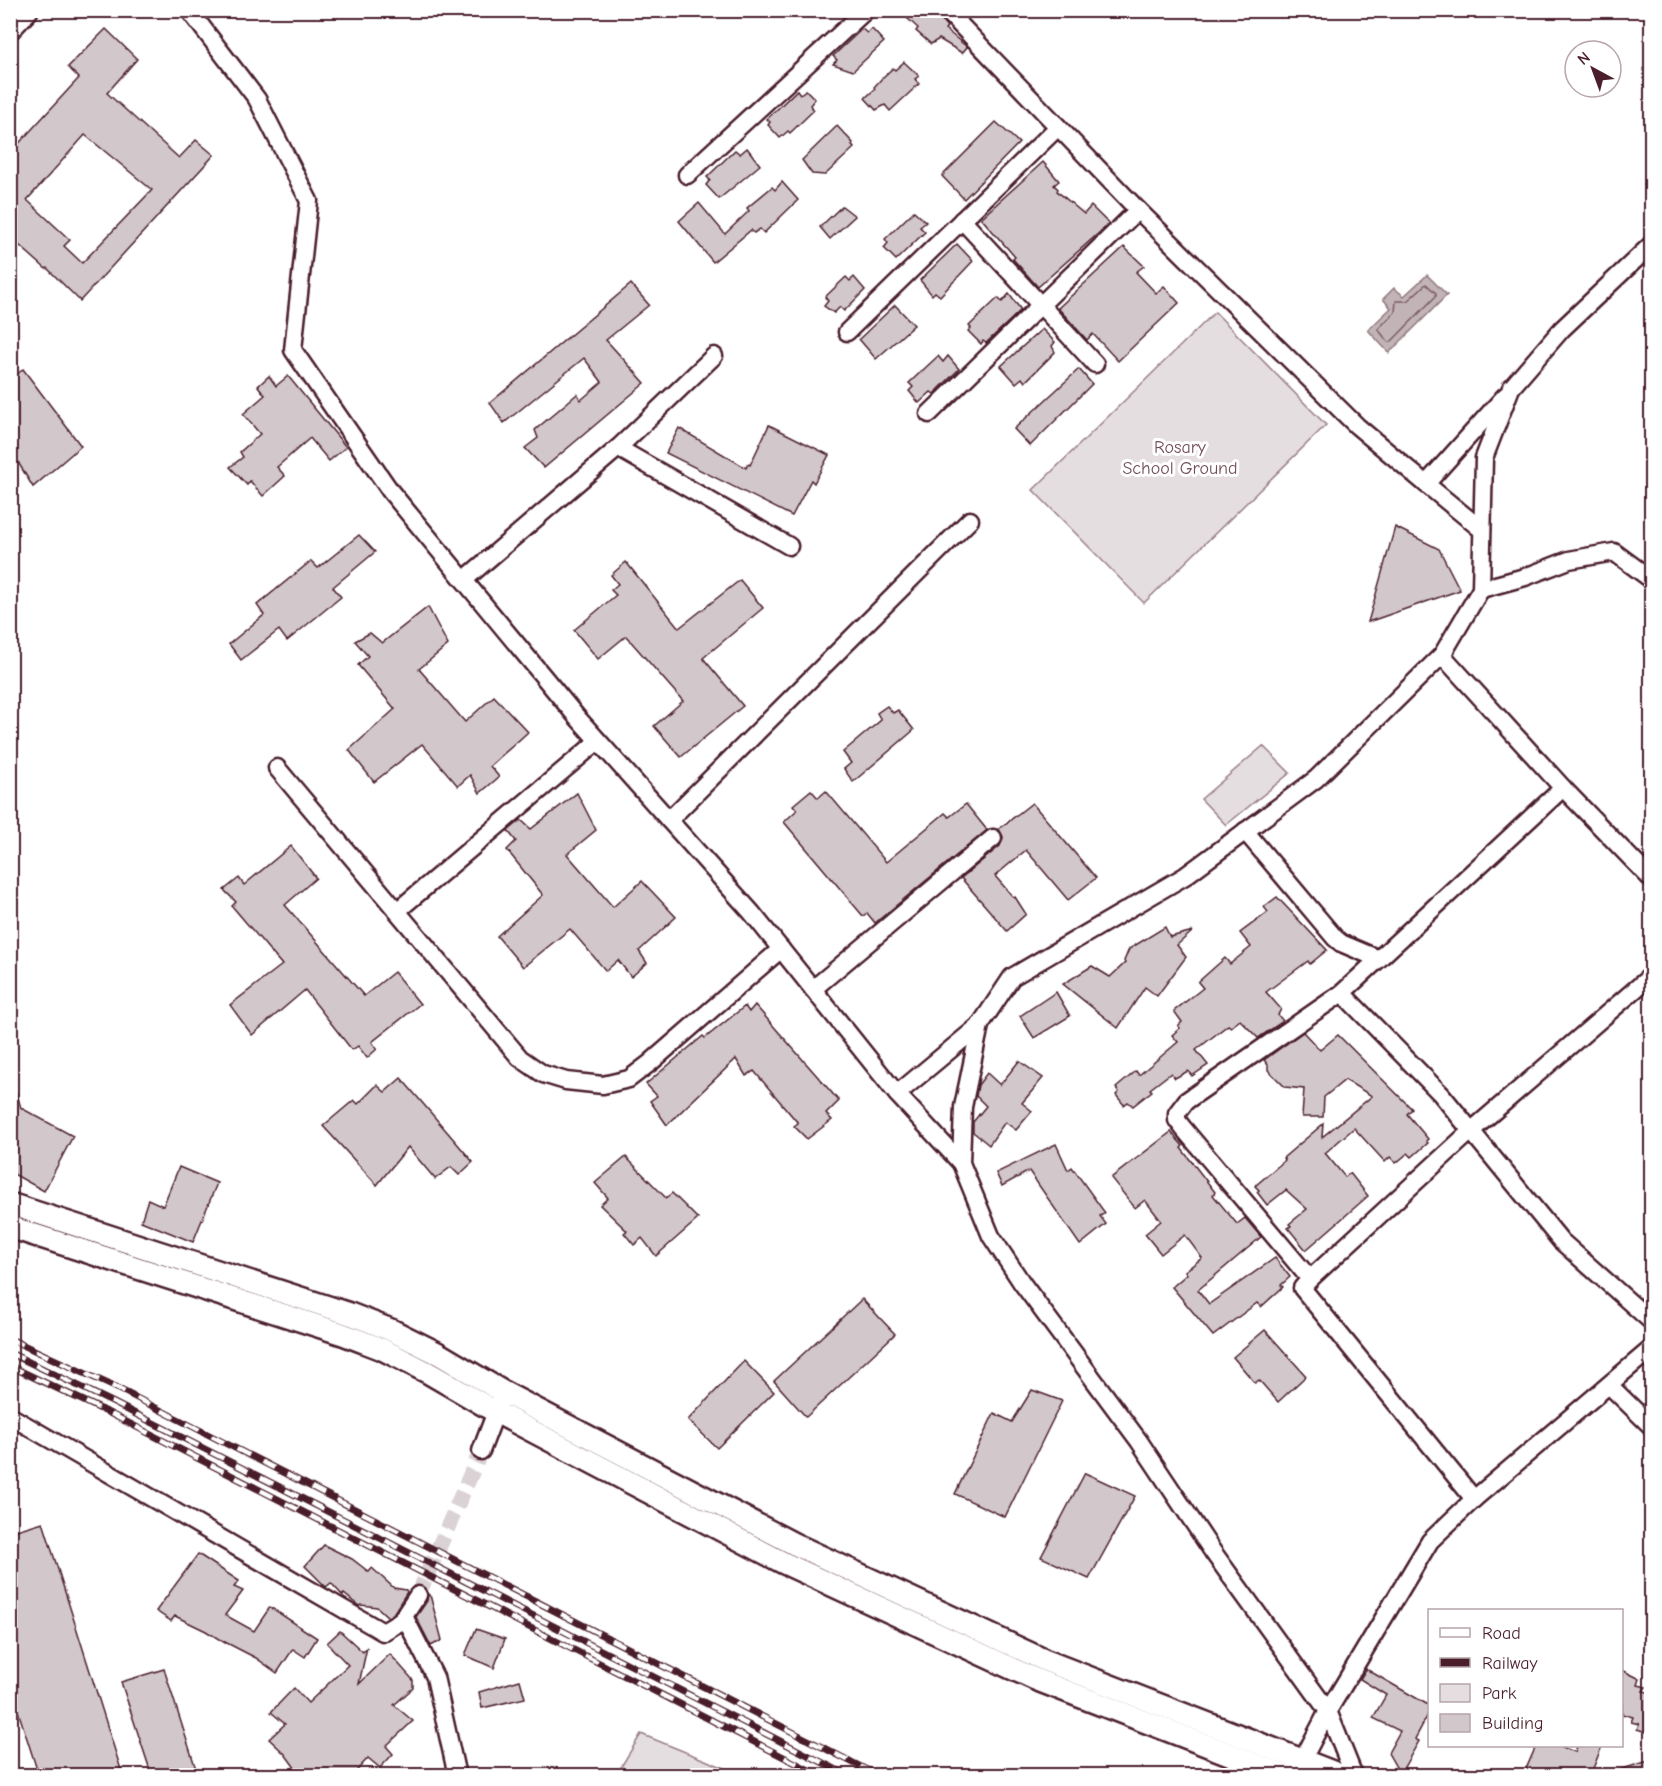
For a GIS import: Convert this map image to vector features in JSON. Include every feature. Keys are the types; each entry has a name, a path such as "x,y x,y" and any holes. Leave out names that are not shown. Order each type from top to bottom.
{"main road":[{"path":"10,28 27,10"},
{"path":"10,1204 350,1314 390,1330 429,1349 503,1392 794,1544 1044,1660 1299,1767 1343,1776"},
{"path":"10,1227 343,1334 382,1349 496,1412 784,1563 1035,1679 1286,1776"}],"street":[{"path":"189,10 258,99 309,201 293,350 391,492 598,741 752,913 897,1094 961,1163 991,1236 1022,1283 1139,1441 1213,1552 1328,1711 1354,1776"},
{"path":"687,175 866,10"},
{"path":"946,10 1138,210 1357,426 1482,530"},
{"path":"847,332 1058,127"},
{"path":"929,414 1138,210"},
{"path":"962,220 1095,364"},
{"path":"1426,484 1562,329 1652,244"},
{"path":"464,580 618,448 714,356"},
{"path":"897,1094 980,1025 1011,977 1185,876 1316,779 1442,655 1481,589 1484,458 1511,388"},
{"path":"618,448 789,546"},
{"path":"669,820 970,520"},
{"path":"1481,589 1525,577 1569,560 1614,552 1652,580"},
{"path":"1442,655 1563,788 1652,879"},
{"path":"397,911 598,741"},
{"path":"277,768 520,1058 543,1074 566,1081 603,1085 629,1078 650,1064 781,949"},
{"path":"1310,1279 1183,1128 1177,1120 1177,1113 1186,1101 1342,993 1563,788"},
{"path":"1245,831 1335,938 1341,943 1379,959"},
{"path":"813,989 993,838"},
{"path":"1474,1499 1302,1288 1471,1131 1652,975"},
{"path":"1342,993 1441,1094 1562,1240 1652,1322"},
{"path":"961,1163 963,1107 980,1025"},
{"path":"1299,1767 1328,1711 1430,1541 1474,1499 1652,1348"},
{"path":"1609,1385 1652,1426"},
{"path":"481,1451 503,1392"},
{"path":"10,1416 383,1632 400,1622 418,1595"},
{"path":"404,1616 435,1677 457,1776"}],"green space":[{"name":"Rosary School Ground","path":"1215,312 1326,425 1144,603 1033,490"},
{"path":"1263,746 1290,773 1226,825 1201,799"},
{"path":"641,1734 742,1775 616,1775"}],"water":[{"path":"1427,275 1447,295 1389,353 1368,330 1391,308 1383,299 1394,288 1404,296"}],"building":[{"path":"898,10 935,10 947,27 945,29 967,47 962,53 939,39 931,44 916,31 918,28"},
{"path":"106,29 137,59 107,93 179,158 196,140 214,155 80,301 47,268 10,237 10,153 79,78 68,67","holes":["85,135 152,190 82,263 64,246 70,240 27,200"]},
{"path":"862,29 867,33 872,29 884,42 853,71 833,64 837,60 833,56"},
{"path":"904,62 919,76 915,79 919,84 890,111 885,105 876,110 865,98 883,77"},
{"path":"797,90 800,94 806,90 815,99 810,105 814,110 790,133 788,131 780,138 768,125 770,122 767,119"},
{"path":"996,122 1019,143 964,199 942,176"},
{"path":"837,126 853,143 854,148 825,175 812,174 802,160"},
{"path":"747,148 760,165 719,199 706,185 710,180 707,177 735,150 740,154"},
{"path":"1043,162 1059,181 1054,185 1057,191 1084,214 1091,206 1109,224 1038,287 981,218"},
{"path":"782,182 798,200 764,233 760,229 754,233 751,230 713,262 679,221 699,203 725,234 749,211 747,208 772,187 775,190"},
{"path":"842,206 855,216 830,239 820,227"},
{"path":"914,211 926,222 920,227 925,232 896,260 884,248 888,243 885,239"},
{"path":"957,244 973,261 940,296 935,292 932,295 920,280"},
{"path":"1124,247 1144,266 1136,272 1156,293 1164,286 1179,303 1118,361 1093,334 1087,340 1058,308"},
{"path":"846,277 850,281 854,277 865,290 844,311 840,307 834,313 824,306 828,301 825,297"},
{"path":"631,284 649,305 606,340 645,383 544,468 525,448 538,438 535,430 577,394 581,400 602,382 584,358 504,423 490,403"},
{"path":"1009,294 1021,310 986,343 983,341 981,344 968,331 971,328 969,326 998,298 1002,302"},
{"path":"895,305 914,325 876,359 859,339"},
{"path":"1042,329 1055,342 1052,346 1055,352 1025,382 1022,378 1016,383 1001,366"},
{"path":"938,356 943,362 948,356 959,369 934,394 931,392 919,403 909,391 913,387 909,383"},
{"path":"23,369 81,446 33,487 10,449 10,381"},
{"path":"1079,369 1092,384 1030,446 1014,429"},
{"path":"269,376 276,386 288,376 346,447 329,461 310,438 277,467 285,476 263,496 250,481 247,485 230,467 243,457 240,452 260,434 243,414 265,395 258,386"},
{"path":"769,425 829,455 814,483 811,480 792,516 666,453 679,428 746,468 748,464 750,465"},
{"path":"1395,527 1439,549 1460,590 1368,622"},
{"path":"359,535 375,552 333,587 341,597 287,641 279,630 241,660 229,644 264,615 257,605 311,561 318,568"},
{"path":"626,562 679,628 740,580 763,608 703,658 743,706 681,757 654,726 683,701 626,636 598,659 574,630 616,595 611,590 618,584 611,575"},
{"path":"428,607 448,645 419,669 465,722 494,696 528,732 490,766 499,777 480,793 470,775 458,786 422,744 374,782 349,750 395,709 358,665 368,656 355,641 370,633 382,643"},
{"path":"887,706 893,713 898,710 914,730 853,782 844,769 851,763 843,752 881,720 877,713"},
{"path":"811,790 818,798 826,791 886,862 945,813 949,817 966,804 987,830 875,923 867,913 863,916 784,822 797,810 793,805"},
{"path":"577,793 596,830 567,854 613,907 642,881 676,917 639,951 647,963 631,977 618,960 606,971 570,929 523,967 497,936 543,895 507,850 516,841 508,831 521,820 531,829"},
{"path":"1032,803 1096,878 1068,900 1026,850 995,876 1015,897 1026,914 1007,931 961,878 1000,846 1003,837 999,829"},
{"path":"291,846 316,878 285,905 364,996 394,972 420,1004 372,1042 377,1049 367,1058 358,1046 352,1050 305,990 252,1035 230,1005 282,965 232,906 236,902 224,890 239,878 244,885"},
{"path":"1277,897 1327,950 1310,964 1308,961 1266,992 1281,1009 1278,1015 1283,1021 1258,1038 1240,1020 1231,1027 1228,1025 1196,1050 1208,1065 1192,1076 1188,1071 1175,1078 1171,1073 1133,1106 1128,1102 1124,1105 1116,1095 1119,1092 1116,1088 1136,1071 1139,1075 1178,1042 1172,1035 1180,1028 1178,1026 1182,1022 1174,1011 1203,988 1198,982 1225,958 1230,964 1251,947 1240,933 1268,912 1264,907"},
{"path":"1165,927 1170,937 1193,931 1177,945 1186,957 1157,996 1145,987 1118,1028 1063,984 1092,966 1110,977 1125,963 1129,949"},
{"path":"1056,992 1070,1016 1034,1038 1020,1016"},
{"path":"755,1005 839,1101 826,1114 832,1120 807,1139 794,1126 798,1123 754,1071 746,1076 736,1059 667,1125 650,1101 657,1096 646,1084 703,1036 705,1038 745,1006 749,1012"},
{"path":"1303,1032 1320,1050 1338,1035 1412,1109 1407,1114 1428,1139 1426,1141 1428,1143 1412,1157 1408,1153 1396,1163 1390,1157 1385,1162 1354,1128 1325,1153 1345,1177 1350,1173 1368,1196 1306,1250 1288,1228 1291,1226 1289,1224 1307,1209 1286,1190 1267,1205 1255,1186 1285,1160 1283,1158 1323,1124 1322,1137 1372,1096 1345,1080 1324,1097 1323,1117 1302,1117 1304,1089 1285,1087 1268,1070 1268,1065 1264,1060"},
{"path":"1019,1061 1043,1078 1022,1103 1032,1111 1016,1130 1005,1122 989,1145 973,1132 973,1122 986,1106 976,1096 978,1085 987,1073 1000,1085"},
{"path":"401,1078 473,1162 459,1175 451,1167 435,1179 408,1147 377,1185 323,1126 354,1100 358,1104 377,1085 385,1092"},
{"path":"10,1084 14,1084 21,1108 73,1136 44,1191 10,1172"},
{"path":"1171,1132 1215,1192 1213,1195 1237,1224 1245,1218 1261,1237 1198,1290 1209,1304 1275,1258 1290,1277 1281,1285 1283,1287 1261,1307 1257,1303 1213,1336 1172,1287 1187,1274 1185,1271 1202,1258 1185,1235 1161,1254 1145,1234 1161,1221 1145,1200 1135,1208 1111,1178"},
{"path":"1056,1144 1068,1170 1072,1167 1105,1213 1100,1216 1106,1224 1080,1245 1029,1171 1002,1186 996,1173"},
{"path":"626,1157 666,1198 672,1193 698,1219 656,1256 642,1238 634,1245 624,1233 627,1231 600,1205 608,1198 595,1183"},
{"path":"179,1167 217,1183 193,1242 141,1221 148,1199 163,1206"},
{"path":"862,1299 895,1334 806,1417 774,1381"},
{"path":"1265,1330 1306,1376 1278,1402 1259,1380 1255,1383 1233,1357"},
{"path":"744,1361 774,1392 717,1448 688,1420"},
{"path":"1032,1390 1062,1401 1005,1517 955,1494 994,1413 1012,1422"},
{"path":"1085,1473 1135,1496 1089,1579 1041,1557"},
{"path":"43,1522 123,1776 39,1776 10,1686 10,1532"},
{"path":"324,1545 352,1559 369,1572 372,1568 394,1588 406,1590 407,1592 393,1614 388,1617 377,1607 359,1606 344,1594 343,1596 331,1583 326,1587 305,1566"},
{"path":"198,1554 239,1581 234,1587 243,1591 225,1615 254,1631 270,1607 317,1638 305,1657 293,1649 277,1673 256,1658 206,1631 175,1616 171,1621 156,1611"},
{"path":"430,1595 442,1640 431,1646 416,1617 427,1601"},
{"path":"476,1629 505,1639 494,1668 465,1655"},
{"path":"340,1631 363,1652 367,1647 359,1684 390,1654 413,1680 413,1688 394,1705 413,1721 386,1746 393,1754 380,1768 368,1758 352,1776 301,1776 285,1754 269,1739 285,1724 271,1712 294,1688 308,1703 348,1665 327,1643"},
{"path":"164,1669 196,1769 178,1776 152,1776 121,1682"},
{"path":"1366,1669 1428,1705 1428,1715 1415,1739 1419,1741 1400,1774 1388,1753 1400,1731 1373,1718 1386,1695 1360,1679"},
{"path":"1623,1670 1640,1679 1638,1685 1646,1687 1643,1691 1652,1693 1652,1734 1637,1729 1639,1724 1631,1722 1633,1717 1623,1714"},
{"path":"520,1680 525,1698 482,1708 479,1692"},
{"path":"1536,1747 1562,1747 1575,1752 1577,1747 1602,1747 1590,1776 1523,1776"},
{"path":"1652,1760 1652,1776 1612,1776 1612,1772"}],"tunnel":[{"path":"418,1595 481,1451"}],"railway":[{"path":"10,1339 119,1389 879,1776"},
{"path":"10,1353 112,1402 849,1776"},
{"path":"10,1366 107,1412 821,1776"}]}
